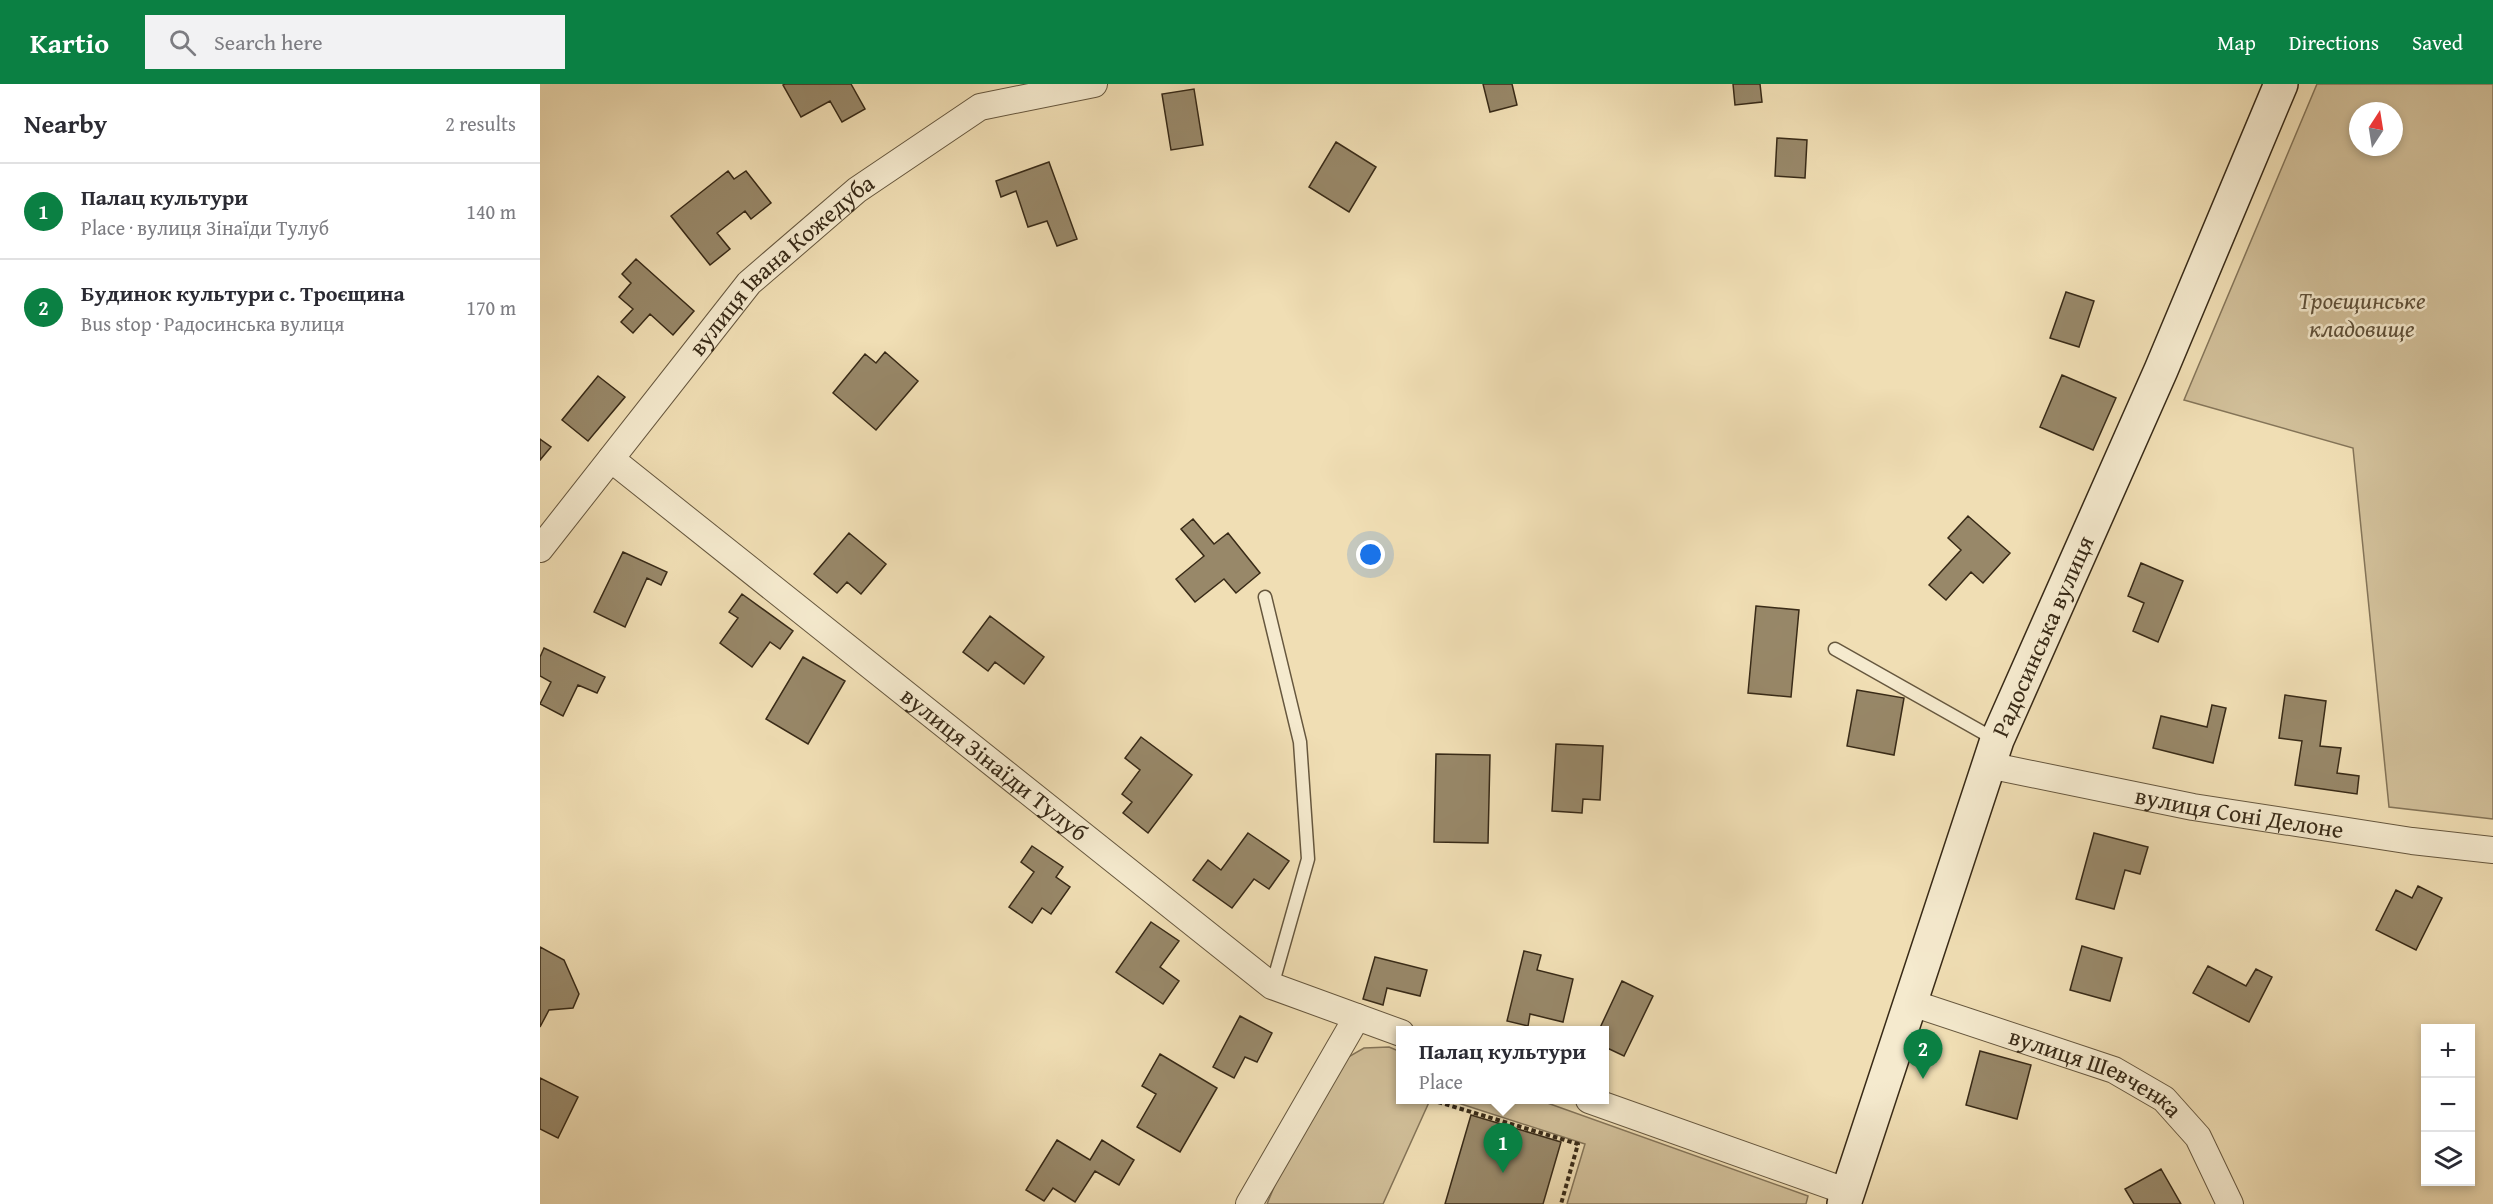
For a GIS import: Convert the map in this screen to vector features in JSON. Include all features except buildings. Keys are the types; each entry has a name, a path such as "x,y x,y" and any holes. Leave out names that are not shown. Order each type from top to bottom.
{"street":[{"name":"вулиця Івана Кожедуба","path":"540,547 749,283 857,190 980,106 1094,84"},
{"name":"Радосинська вулиця","path":"1846,1198 1992,753 2161,370 2281,84"},
{"name":"вулиця Зінаїди Тулуб","path":"611,459 1272,986 1396,1030"},
{"name":"вулиця Соні Делоне","path":"1992,753 2193,807 2412,841 2493,850"},
{"name":"вулиця Шевченка","path":"1909,1002 2114,1070 2164,1099 2198,1137 2230,1204"},
{"path":"1249,1204 1357,1017"},
{"path":"1599,1104 1846,1198"}],"lane":[{"path":"1265,597 1300,742 1308,859 1272,986"},
{"path":"1835,649 1992,753"}],"path":[{"path":"1445,1104 1578,1144 1561,1204"}],"green space":[{"name":"Троєщинське кладовище","path":"2317,84 2493,84 2493,819 2389,807 2353,448 2184,400"},
{"path":"1389,1047 1396,1050 1396,1104 1428,1104 1383,1204 1267,1204 1286,1158 1343,1060 1364,1048"},
{"path":"1461,1104 1550,1104 1808,1196 1806,1204 1567,1204 1585,1144"}],"place":[{"name":"Будинок культури с. Троєщина","path":"1923,1079"},
{"name":"Палац культури","path":"1503,1173"}]}
